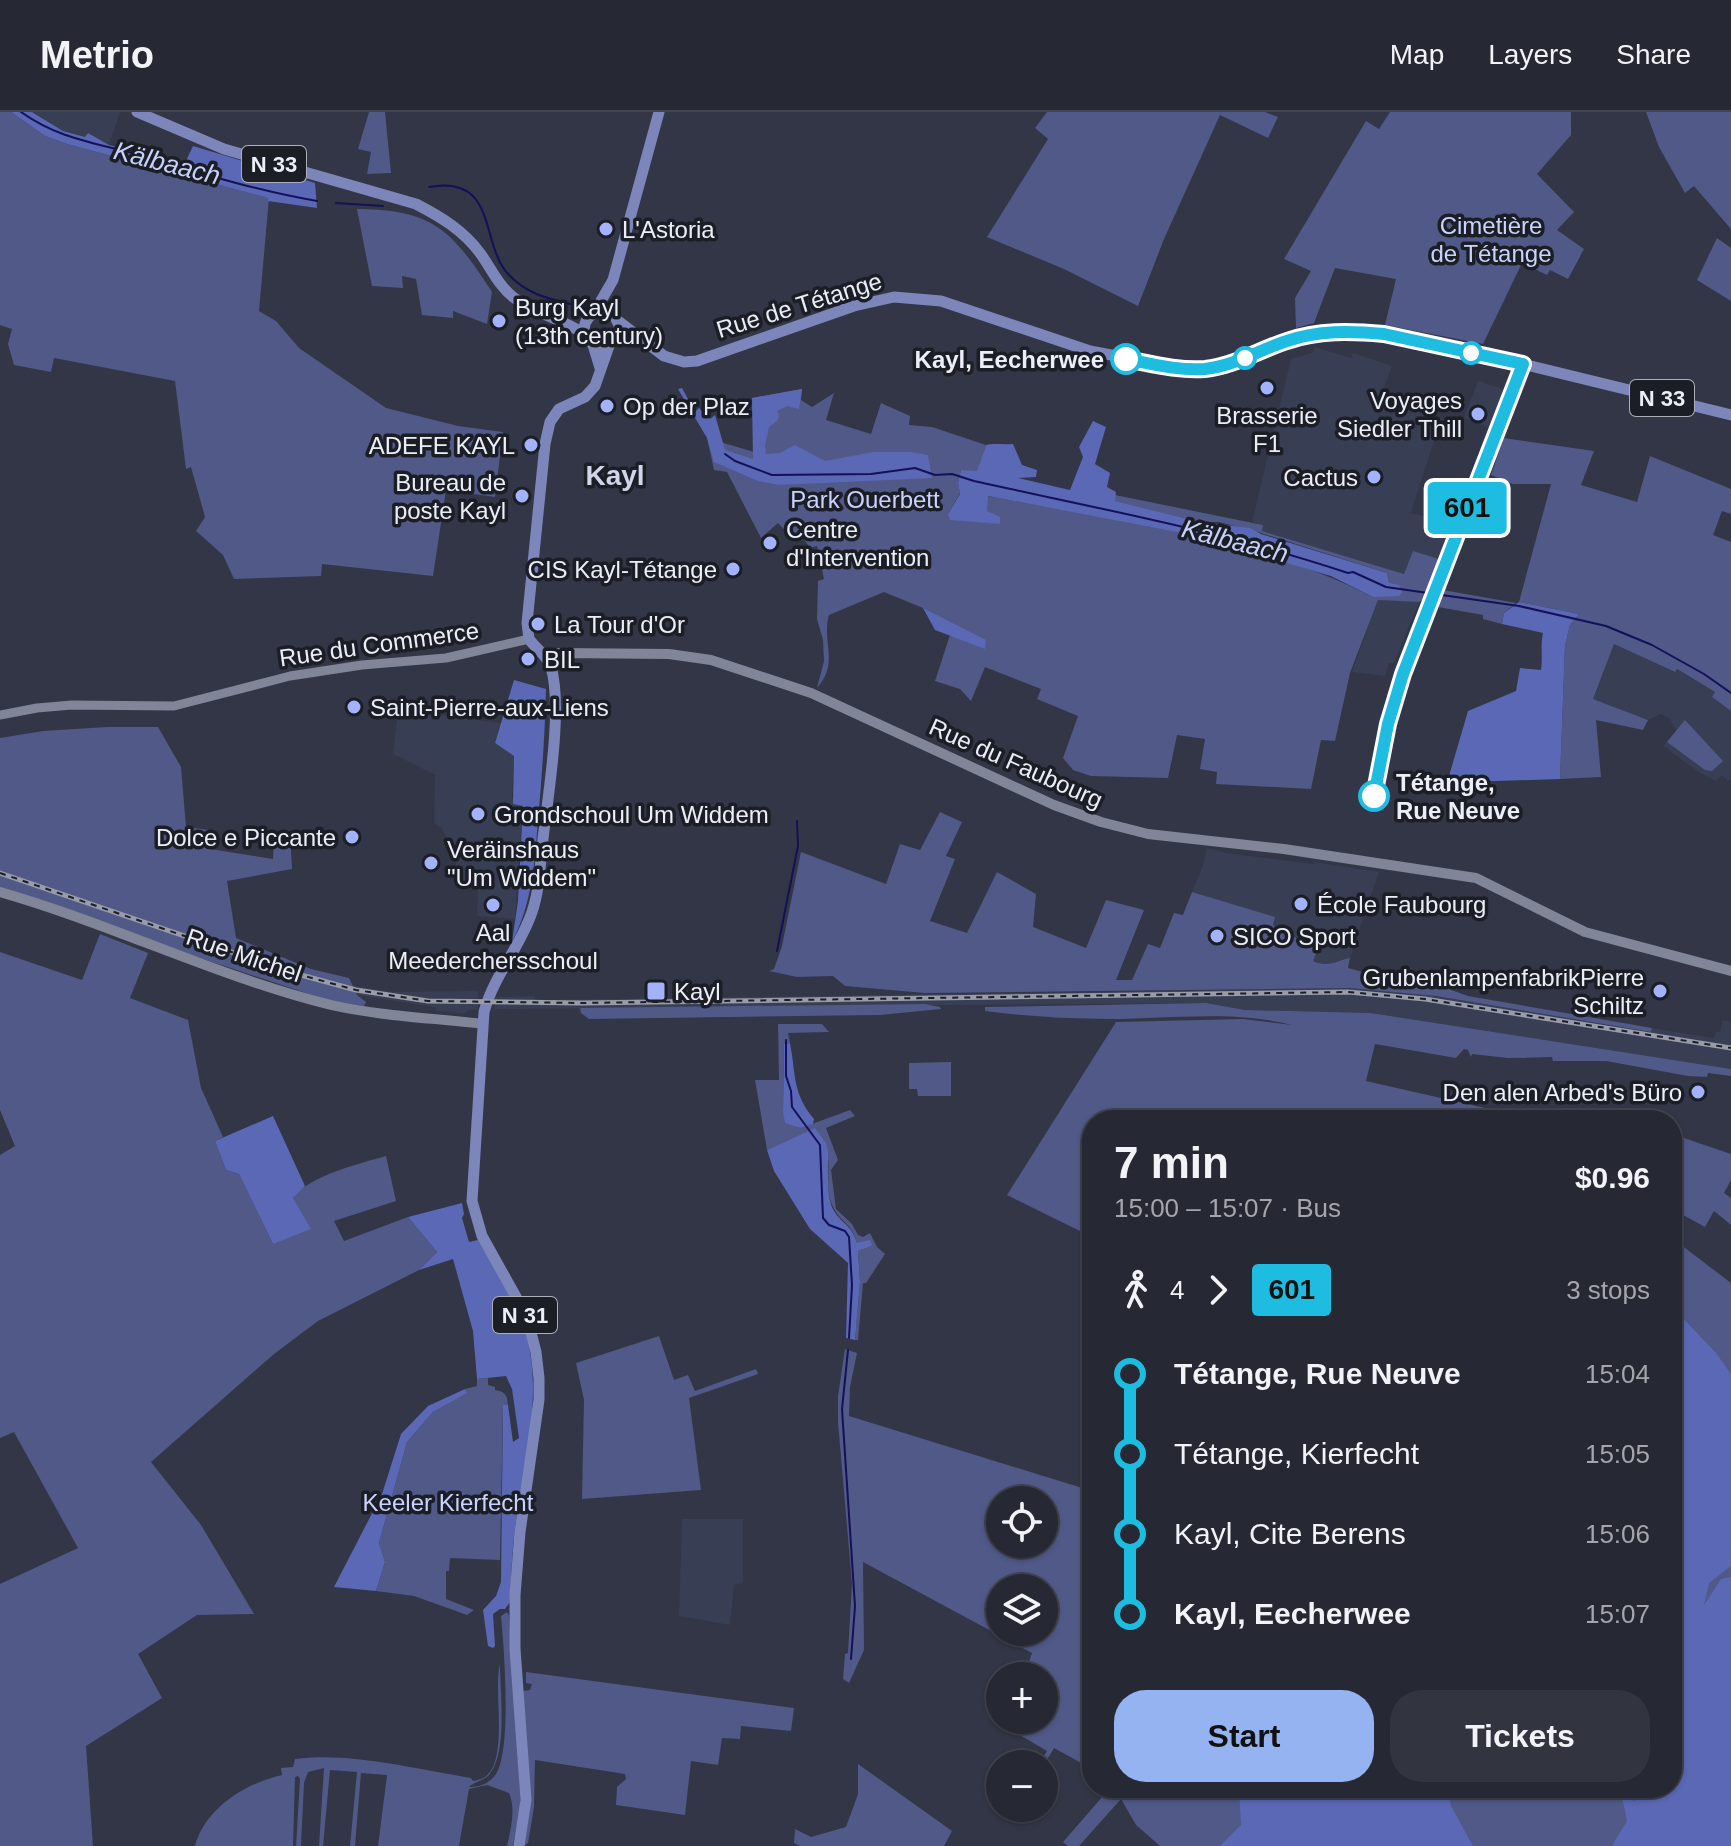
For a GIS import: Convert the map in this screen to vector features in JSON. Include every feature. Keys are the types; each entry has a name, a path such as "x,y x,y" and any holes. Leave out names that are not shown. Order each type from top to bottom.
{"main road":[{"name":"N 33","path":"137,112 224,149 416,204 443,217 468,238 497,281 511,295 524,305 556,317 584,334"},
{"path":"601,372 584,328 613,280 659,112"},
{"path":"545,655 529,639 527,623 550,422 559,409 591,392 620,334 613,280"},
{"name":"Rue de Tétange","path":"646,341 674,360 697,361 854,306 894,297 941,301 1090,351 1185,369 1216,367 1302,336 1341,332 1384,334 1499,358 1731,415"},
{"path":"591,314 608,312 616,318"},
{"name":"N 33","path":"556,317 591,314"},
{"name":"N 33","path":"616,318 646,341"},
{"name":"N 33","path":"613,343 646,341"},
{"path":"593,345 613,343"},
{"name":"Rue du Faubourg","path":"545,655 651,654 711,660 811,693 1054,805 1101,822 1148,834 1476,878 1585,932 1731,971"},
{"name":"N 31","path":"519,1846 526,1800 515,1649 515,1595 520,1532 539,1400 539,1378 529,1325 482,1236 472,1201 483,1022 489,993 526,927 537,897 553,732 553,683 551,667 545,655"},
{"name":"Rue Michel","path":"0,892 327,1004 483,1022"}],"street":[{"name":"Rue du Commerce","path":"0,715 72,705 174,706 290,676 362,665 446,658 529,639"}],"shaded area":[{"path":"11,112 32,112 63,131 85,137 88,133 109,145 185,163 193,146 315,183 317,208 268,201 268,198 67,144 45,136"},
{"path":"34,112 120,112 109,145 88,133 86,137 63,131"},
{"path":"1315,347 1351,358 1353,353 1392,366 1380,399 1441,419 1411,513 1453,523 1439,559 1413,551 1404,574 1262,531 1263,525 1252,522 1291,359 1312,353"},
{"path":"1478,381 1506,390 1490,428 1464,418"},
{"path":"682,388 695,412 699,408 710,419 715,415 725,450 753,459 752,398 802,389 799,409 787,406 777,411 777,421 769,427 766,454 780,453 795,445 825,461 873,452 911,452 928,455 932,478 779,485 758,481 714,462 707,438 678,389"},
{"path":"1093,421 1106,427 1095,464 1110,473 1107,487 1116,492 1115,501 1201,522 1250,528 1387,573 1389,583 1399,585 1402,592 1399,596 1373,597 1331,576 1188,534 988,496 987,511 1000,517 1000,524 950,520 948,514 960,494 958,483 961,470 977,471 986,445 1013,444 1022,465 1037,470 1036,477 1018,478 1070,490 1083,457 1079,447"},
{"path":"1378,599 1419,602 1394,663 1389,663 1385,676 1352,672"},
{"path":"1519,602 1579,614 1570,625 1565,646 1560,779 1466,782 1449,776 1468,711 1516,691 1520,668 1541,670 1543,633 1502,624 1504,613"},
{"path":"923,608 986,640 985,649 935,630"},
{"path":"1614,644 1674,672 1676,669 1716,693 1712,697 1731,711 1731,780 1722,775 1716,781 1700,773 1663,746 1676,731 1670,719 1661,714 1648,720 1593,699"},
{"path":"514,680 546,689 534,867 524,913 512,942 518,901 523,806 513,804 514,756 495,743"},
{"name":"Grondschoul Um Widdem","path":"398,710 501,723 495,743 514,756 512,798 523,805 515,919 477,916 478,885 459,885 455,858 442,828 434,823 435,775 393,754"},
{"name":"École Faubourg","path":"1207,848 1379,872 1350,958 1326,965 1312,961 1318,947 1277,929 1273,925 1275,917 1192,892"},
{"path":"0,870 348,985 391,992 478,991 478,1010 469,1010 464,1014 437,1011 434,1007 357,995"},
{"path":"1349,988 1436,996 1651,1032 1652,1028 1714,1038 1716,1032 1720,1032 1722,1020 1727,1021 1731,1022 1731,1069 1371,1013 1245,1010 1206,1003 495,1009 495,997 534,996 536,1000"},
{"path":"790,1043 798,1092 814,1119 813,1124 801,1128 785,1123 783,1112 784,1044"},
{"path":"273,1116 305,1186 293,1198 311,1229 273,1244 239,1174 226,1170 215,1141"},
{"path":"815,1128 828,1150 831,1205 857,1243 870,1240 872,1246 858,1251 860,1282 855,1340 846,1338 848,1263 810,1229 774,1171 767,1150"},
{"path":"462,1203 462,1218 469,1242 478,1240 520,1316 533,1377 531,1428 515,1528 510,1602 505,1609 493,1614 493,1648 488,1646 483,1610 496,1596 501,1582 503,1405 508,1405 513,1442 519,1438 512,1389 506,1376 477,1379 473,1331 453,1259 419,1270 437,1252 408,1217"},
{"path":"1682,1317 1731,1374 1731,1566 1709,1583 1704,1605 1721,1579 1731,1577 1731,1846 1614,1846 1627,1821 1622,1798 1635,1801 1637,1798 1682,1798"},
{"path":"465,1389 467,1393 433,1412 407,1442 379,1543 385,1562 376,1591 334,1587 382,1494 401,1434 428,1406"},
{"path":"682,1519 743,1519 743,1583 734,1585 730,1625 679,1616"},
{"path":"1240,1798 1449,1798 1473,1846 1220,1846 1241,1825"}],"green space":[{"path":"0,112 11,112 45,136 67,144 269,198 259,311 276,321 299,348 386,408 458,426 503,432 495,497 446,490 433,576 322,564 321,576 234,579 223,555 196,531 205,517 191,467 186,469 175,381 54,358 51,372 14,365 8,344 12,329 0,325"},
{"path":"369,112 385,112 391,173 367,174 371,152 358,149"},
{"path":"1047,112 1265,112 1278,117 1268,138 1220,115 1164,239 1138,306 1064,269 987,237 1048,139 1035,128"},
{"name":"Cimetière de Tétange","path":"1390,112 1571,112 1571,135 1537,174 1574,212 1557,230 1584,249 1568,279 1550,270 1547,275 1522,263 1483,344 1385,325 1396,279 1335,268 1314,323 1296,328 1295,298 1311,271 1284,259 1366,121 1379,129"},
{"path":"1646,112 1731,112 1731,229 1694,186 1685,193 1659,147"},
{"path":"357,209 383,210 423,219 452,239 492,292 487,324 453,311 453,318 422,315 416,279 402,276 403,288 372,286"},
{"path":"1717,238 1731,248 1731,301 1697,280"},
{"name":"Park Ouerbett","path":"802,389 801,400 812,407 834,393 826,420 871,434 881,403 910,416 909,425 932,427 986,445 977,472 961,470 958,483 960,493 948,514 987,511 987,496 1135,523 1281,559 1373,597 1389,583 1387,573 1258,532 1114,501 1115,495 1263,525 1262,531 1404,574 1413,551 1439,559 1425,598 1419,602 1378,600 1350,673 1335,741 1321,740 1311,789 1216,784 1217,772 1200,769 1205,739 1177,735 1168,778 1091,776 1073,770 1063,758 1078,716 1037,699 1041,689 985,667 971,701 960,689 935,681 950,635 985,648 923,608 884,592 829,615 829,661 824,679 817,688 824,661 823,640 817,619 818,581 824,579 817,546 810,548 803,538 792,538 778,523 761,538 727,472 714,470 707,438 754,452 752,398"},
{"path":"1504,438 1594,451 1581,485 1637,502 1650,456 1731,489 1731,514 1722,511 1713,535 1731,542 1731,711 1712,697 1715,692 1677,669 1675,672 1614,644 1593,699 1648,720 1643,730 1596,720 1601,777 1560,779 1565,646 1570,625 1579,614 1519,602 1551,484 1513,484 1491,475"},
{"path":"1443,590 1516,603 1504,613 1502,624 1483,619 1483,615 1438,607"},
{"path":"1685,720 1723,761 1712,771 1705,770 1667,742"},
{"path":"158,727 181,767 186,827 209,830 210,849 273,859 274,837 290,833 292,869 227,881 236,938 311,969 349,978 357,995 366,1002 364,1006 333,1002 191,955 79,913 0,889 0,738 43,731"},
{"path":"940,812 962,822 946,856 955,859 930,921 967,933 997,872 1036,894 1033,927 1086,948 1106,900 1144,910 1116,980 1132,980 1148,944 1160,948 1174,913 1183,915 1192,892 1275,917 1273,925 1277,929 1318,948 1313,961 1318,963 1350,958 1348,968 1415,986 1418,978 1468,996 1652,1028 1651,1032 1436,996 1349,988 925,993 845,986 833,976 797,977 769,971 774,969 782,946 801,852 886,884 900,844 920,850"},
{"path":"100,934 148,953 130,998 188,1020 201,1088 223,1137 215,1141 226,1170 239,1174 273,1244 288,1208 301,1189 336,1171 386,1156 396,1201 334,1221 344,1241 408,1217 437,1252 419,1270 318,1321 274,1354 151,1462 201,1525 254,1614 197,1615 138,1654 162,1698 86,1746 93,1846 0,1846 0,1584 78,1548 14,1432 0,1438 0,1155 15,1146 0,1110 0,952 82,980"},
{"path":"1206,1003 1245,1010 1371,1013 1731,1069 1731,1076 1708,1073 1707,1077 1688,1076 1606,1061 1553,1061 1552,1057 1508,1058 1472,1054 1471,1057 1464,1049 1456,1058 1375,1044 1366,1081 1503,1110 1082,1110 1082,1232 1007,1195 1116,1022 1243,1019 1292,1025 1228,1017 1052,1017 985,1011 985,1007"},
{"path":"925,1004 941,1009 880,1015 589,1019 580,1008"},
{"path":"778,1024 822,1024 829,1032 788,1033 790,1043 784,1044 783,1112 801,1128 850,1110 855,1116 826,1128 838,1160 831,1170 836,1209 852,1224 858,1235 863,1237 870,1233 877,1247 885,1254 863,1283 858,1340 855,1340 860,1282 858,1251 872,1246 857,1243 853,1231 833,1207 828,1188 827,1150 815,1129 767,1150 755,1080 779,1080"},
{"path":"951,1062 951,1096 918,1096 917,1089 909,1089 909,1063"},
{"path":"1682,1137 1731,1154 1731,1180 1724,1193 1731,1198 1731,1225 1714,1211 1705,1227 1682,1214"},
{"path":"1682,1246 1731,1283 1731,1846 1160,1846 1136,1825 1121,1799 1079,1846 1068,1846 1063,1842 1101,1798 1682,1798"},
{"path":"659,1336 674,1380 688,1375 695,1391 756,1369 758,1374 689,1398 701,1490 582,1499 584,1400 576,1363"},
{"path":"845,1349 857,1353 850,1387 849,1416 1082,1488 1082,1763 1054,1748 1045,1750 1018,1734 1058,1734 1058,1662 1029,1662 1032,1653 1019,1646 1058,1646 1058,1574 986,1574 986,1628 863,1562 864,1650 849,1683 843,1679 845,1654 848,1653 852,1584 838,1422 838,1396"},
{"name":"Keeler Kierfecht","path":"488,1378 488,1385 505,1394 508,1405 503,1406 500,1560 450,1558 449,1571 446,1571 446,1599 474,1610 467,1615 414,1596 376,1591 385,1562 379,1543 407,1442 433,1412 466,1393 465,1389 477,1386 477,1379"},
{"path":"507,1612 521,1807 513,1846 507,1846 512,1812 509,1793 487,1785 469,1789 459,1846 378,1846 387,1775 361,1773 355,1846 350,1846 357,1772 330,1770 323,1846 319,1846 324,1768 308,1772 304,1783 301,1846 296,1846 298,1776 295,1777 293,1846 195,1846 200,1832 217,1809 241,1791 282,1775 281,1768 293,1767 295,1759 360,1760 471,1778 473,1781 485,1777 492,1768 498,1741 500,1664 502,1722 499,1752 489,1775 469,1787 481,1786 490,1780 501,1761 504,1743 506,1697 501,1616"},
{"path":"526,1672 794,1708 791,1731 741,1726 740,1739 722,1738 718,1765 691,1761 685,1815 616,1805 617,1787 626,1779 625,1774 535,1760 534,1807 528,1843 524,1846 530,1808 523,1691 530,1690 532,1684 526,1683"},
{"path":"858,1764 952,1831 944,1846 800,1846 794,1843 795,1829 811,1837 846,1827 858,1794"}],"waterway":[{"name":"Kälbaach","path":"21,112 50,129 80,140 251,187 317,201"},
{"name":"Kälbaach","path":"429,187 451,186 467,191 477,201 499,261 516,282 544,297 587,308"},
{"name":"Kälbaach","path":"336,203 383,206"},
{"name":"Kälbaach","path":"725,454 772,475 871,474 915,468 935,475 952,474 1256,545 1353,572 1386,587 1519,606 1606,626 1652,645 1731,693"},
{"path":"777,951 798,846 797,821"},
{"path":"786,1040 786,1076 792,1107 820,1145 823,1218 829,1225 845,1231 849,1237 852,1285 849,1338"},
{"path":"848,1350 842,1409 855,1606 851,1659"}],"railway":[{"path":"0,873 290,972 356,990 428,1001 582,1003 1348,992 1425,999 1731,1048"}],"bus line":[{"name":"601","path":"1126,359 1203,369 1239,361 1302,336 1364,333 1384,334 1523,364 1403,674 1388,724 1374,796"}],"place":[{"name":"L'Astoria","path":"606,229"},
{"name":"Burg Kayl (13th century)","path":"499,321"},
{"name":"Kayl, Eecherwee","path":"1126,359"},
{"name":"Brasserie F1","path":"1267,388"},
{"name":"Op der Plaz","path":"607,406"},
{"name":"Voyages Siedler Thill","path":"1478,414"},
{"name":"ADEFE KAYL","path":"531,445"},
{"name":"Cactus","path":"1374,477"},
{"name":"Bureau de poste Kayl","path":"522,496"},
{"name":"Centre d'Intervention","path":"770,543"},
{"name":"CIS Kayl-Tétange","path":"733,569"},
{"name":"La Tour d'Or","path":"538,624"},
{"name":"BIL","path":"528,659"},
{"name":"Saint-Pierre-aux-Liens","path":"354,707"},
{"name":"Tétange, Rue Neuve","path":"1374,796"},
{"name":"Grondschoul Um Widdem","path":"478,814"},
{"name":"Dolce e Piccante","path":"352,837"},
{"name":"Veräinshaus \"Um Widdem\"","path":"431,863"},
{"name":"École Faubourg","path":"1301,904"},
{"name":"Aal Meederchersschoul","path":"493,905"},
{"name":"SICO Sport","path":"1217,936"},
{"name":"Kayl","path":"656,991"},
{"name":"GrubenlampenfabrikPierre Schiltz","path":"1660,991"},
{"name":"Den alen Arbed's Büro","path":"1698,1092"}],"district":[{"name":"Kayl","path":"615,475"}]}
